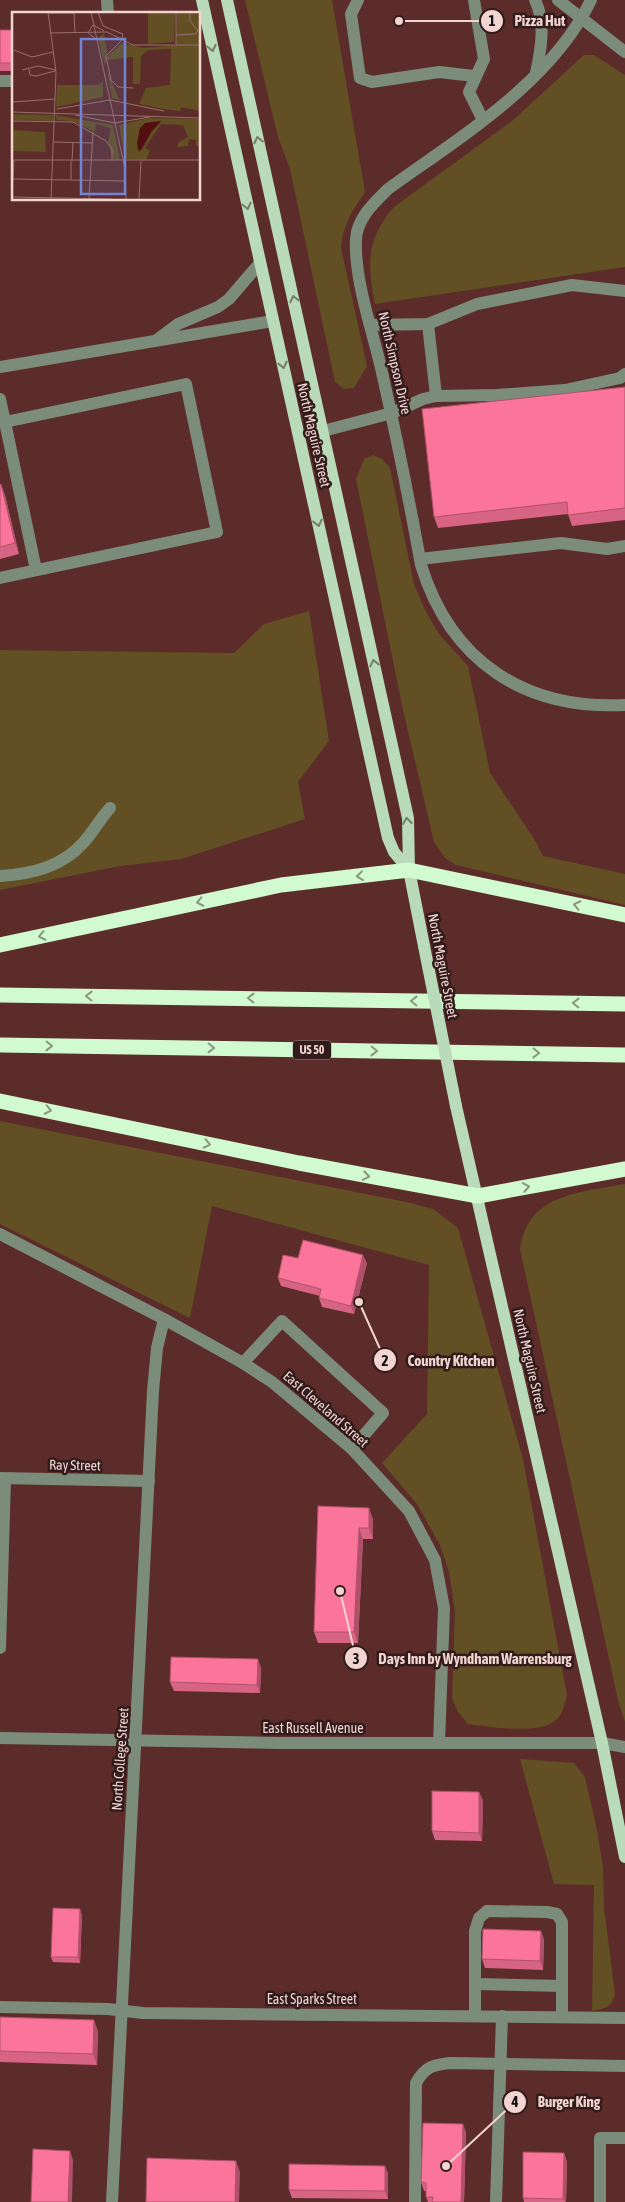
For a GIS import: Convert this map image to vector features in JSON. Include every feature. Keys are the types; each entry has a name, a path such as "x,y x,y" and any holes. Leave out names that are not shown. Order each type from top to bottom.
{"highway":[{"path":"0,945 280,884 409,870 625,915"},
{"path":"0,995 625,1004"},
{"name":"US 50","path":"0,1045 625,1055"},
{"path":"0,1101 299,1163 478,1196 625,1169"}],"main road":[{"name":"North Maguire Street","path":"202,0 388,838 394,852 409,870"},
{"name":"North Maguire Street","path":"227,0 408,818 409,870 456,1106 602,1743 625,1857"},
{"path":"235,0 236,38"}],"street":[{"path":"358,0 352,14 360,78 372,82 439,72 474,76"},
{"path":"474,0 484,59 474,76 469,92 483,120"},
{"path":"535,0 542,28 536,75"},
{"path":"558,0 625,52"},
{"name":"North Simpson Drive","path":"591,0 582,19 536,75 505,104 388,189 371,205 361,222 356,237 358,270 392,413 420,559 427,584 454,634 472,655 493,671 522,688 580,705 625,705"},
{"path":"156,341 178,324 218,307 229,298 260,263"},
{"path":"371,325 428,324 477,304 572,285 625,291"},
{"path":"0,367 273,321"},
{"path":"428,324 436,396"},
{"path":"323,431 392,413 423,399 436,396 497,395 565,390 620,378 625,374"},
{"path":"0,578 217,532 186,384 5,422"},
{"path":"0,400 36,570"},
{"path":"420,559 561,543 607,549 625,546"},
{"path":"0,876 34,872 51,866 67,857 84,842 110,808"},
{"name":"East Cleveland Street","path":"0,1234 244,1362 272,1382 352,1449 409,1511 435,1560 444,1608 438,1743"},
{"name":"North College Street","path":"112,2202 124,2011 134,1741 137,1725 153,1391 157,1348 164,1319"},
{"path":"244,1362 282,1321 383,1413 352,1449"},
{"path":"0,1648 2,1478"},
{"name":"Ray Street","path":"2,1478 149,1481"},
{"name":"East Russell Avenue","path":"0,1738 134,1741 602,1743 625,1747"},
{"path":"475,2015 475,1931 479,1918 488,1911 547,1912 557,1914 562,1922 562,2017"},
{"path":"475,1984 562,1986"},
{"name":"East Sparks Street","path":"0,2007 143,2013 625,2018"},
{"path":"496,2202 502,2016"},
{"path":"415,2202 416,2083 422,2072 435,2065 450,2063 625,2066"},
{"path":"600,2202 600,2138 625,2138"}],"shaded area":[{"path":"245,0 332,0 365,192 349,218 341,248 367,366 354,388 344,389 335,382 290,169 278,137"},
{"path":"584,55 594,55 625,75 625,267 375,304 370,265 371,253 378,230 394,207 512,121"},
{"path":"373,455 382,459 390,468 414,584 425,610 439,634 468,666 490,773 533,837 543,856 625,874 625,905 456,865 445,858 434,842 403,710 356,479 364,459"},
{"path":"309,611 329,741 298,782 305,819 181,859 120,866 0,890 0,650 234,653 264,624"},
{"path":"0,1121 411,1203 433,1209 458,1228 523,1459 567,1695 562,1712 556,1720 548,1725 527,1729 501,1728 468,1724 458,1712 452,1698 455,1612 449,1572 440,1545 417,1504 382,1463 427,1414 429,1265 212,1206 190,1318 0,1224"},
{"path":"625,1184 625,1722 618,1700 520,1249 525,1230 533,1216 545,1206 574,1194"},
{"path":"520,1759 574,1763 585,1777 603,1867 604,1907 615,1994 610,2005 604,2008 592,2011 594,1885 554,1884"}],"building":[{"path":"0,30 12,30 12,63 0,63"},
{"path":"625,387 625,508 568,515 567,502 434,517 422,409"},
{"path":"0,485 15,543 0,547"},
{"path":"303,1240 363,1255 351,1306 319,1298 321,1289 278,1278 283,1255 298,1258"},
{"path":"318,1506 369,1508 369,1528 359,1528 354,1632 314,1632"},
{"path":"171,1657 258,1659 257,1685 170,1682"},
{"path":"432,1791 479,1792 479,1833 432,1831"},
{"path":"53,1908 80,1909 78,1957 51,1957"},
{"path":"483,1929 541,1931 540,1961 482,1959"},
{"path":"0,2017 94,2020 93,2054 0,2051"},
{"path":"423,2123 463,2124 461,2202 432,2202 433,2197 426,2197 426,2183 421,2182"},
{"path":"33,2149 70,2151 68,2202 31,2202"},
{"path":"523,2152 564,2153 563,2199 523,2198"},
{"path":"147,2158 236,2161 235,2202 146,2202"},
{"path":"289,2164 385,2166 385,2191 289,2190"}],"place":[{"name":"Pizza Hut","path":"399,21"},
{"name":"Country Kitchen","path":"359,1302"},
{"name":"Days Inn by Wyndham Warrensburg","path":"340,1591"},
{"name":"Burger King","path":"446,2166"}]}
